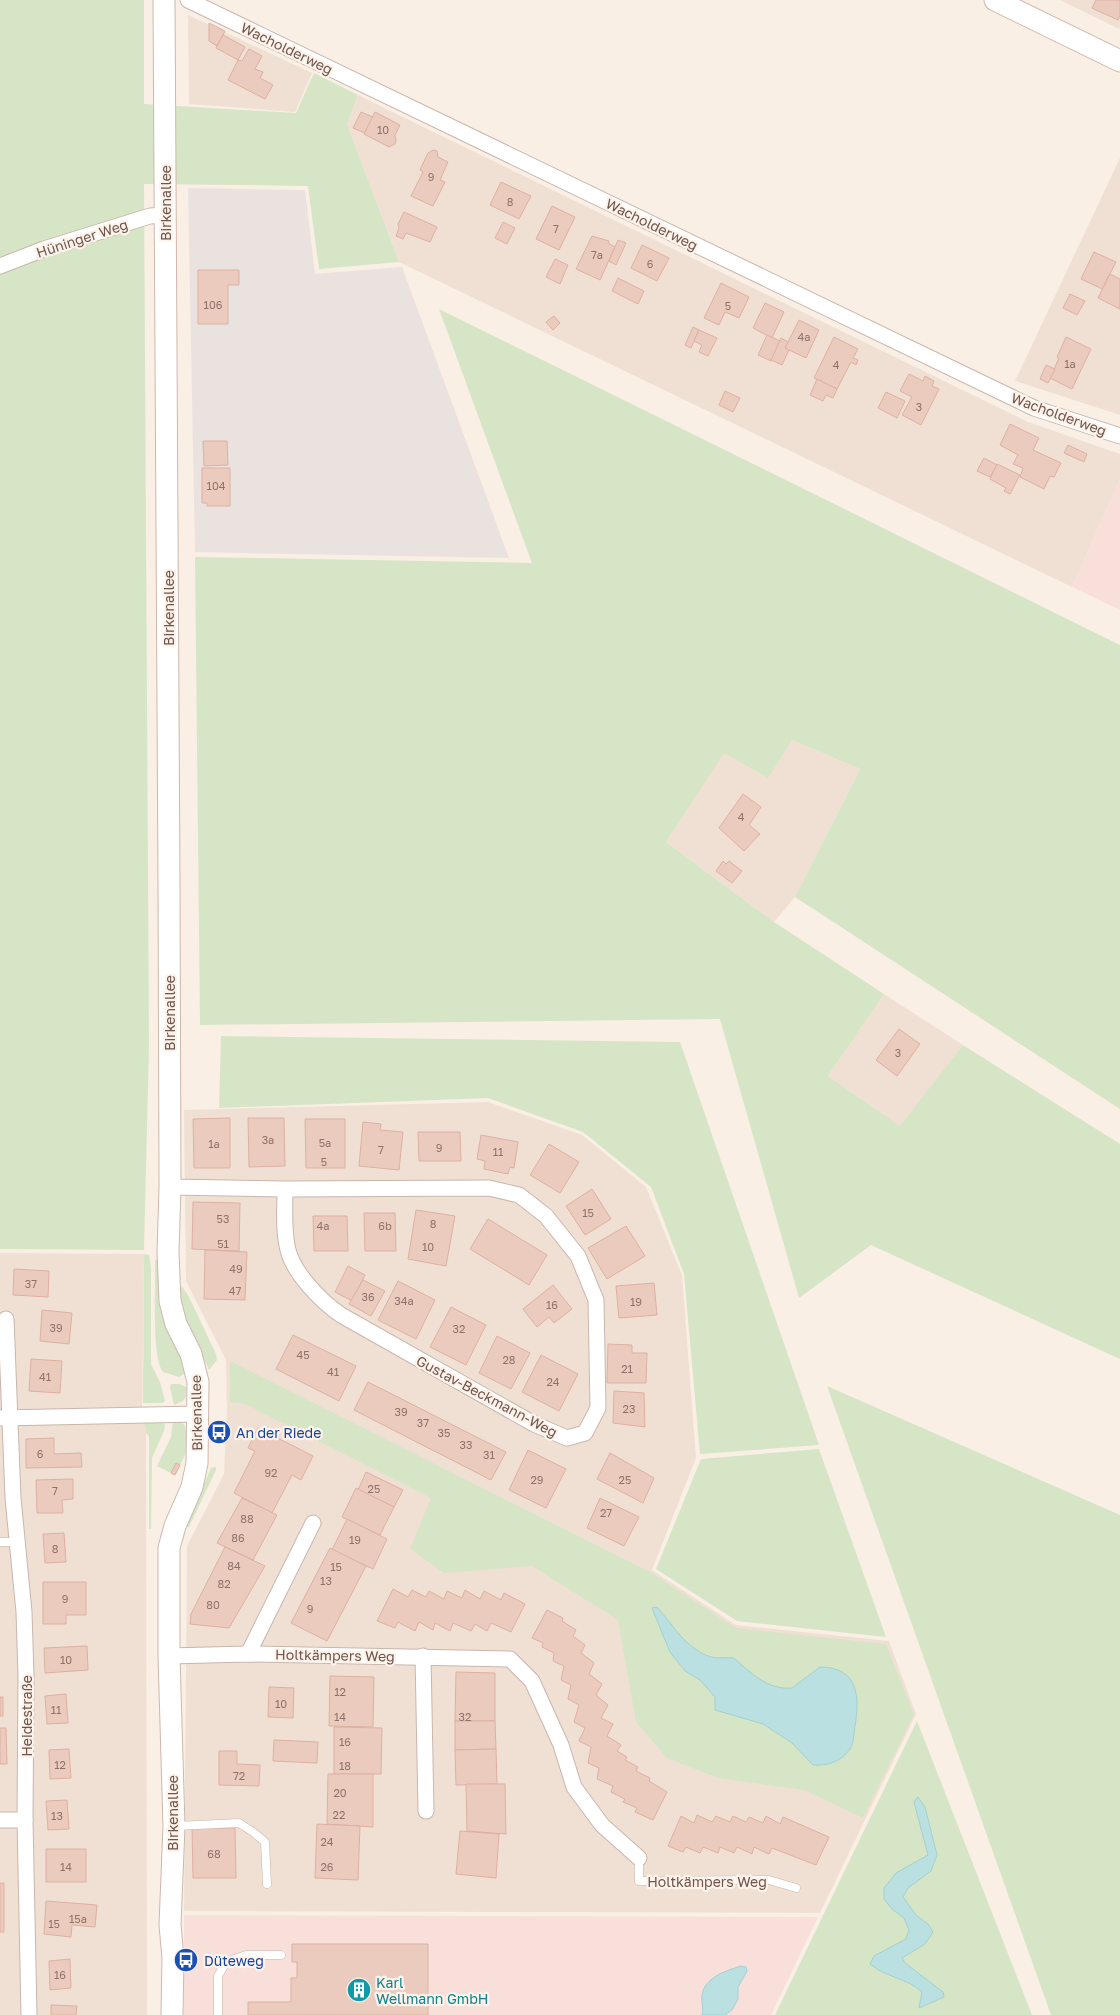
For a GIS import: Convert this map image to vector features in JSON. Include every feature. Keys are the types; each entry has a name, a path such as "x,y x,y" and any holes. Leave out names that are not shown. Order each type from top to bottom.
{"street":[{"name":"Birkenallee","path":"164,0 170,1187 168,1252 170,1301 176,1324 191,1354 198,1382 197,1463 192,1487 175,1526 169,1548 169,1656 174,1826 170,1925 173,1958 172,2015"},
{"name":"Wacholderweg","path":"188,0 1034,408 1120,436"},
{"path":"995,0 1120,61"},
{"name":"Hüninger Weg","path":"0,266 53,246 150,216 166,215"},
{"name":"Gustav-Beckmann-Weg","path":"170,1187 285,1189 489,1188 519,1195 546,1216 578,1256 596,1300 598,1408 585,1433 567,1438 534,1424 341,1315 325,1304 306,1281 288,1252 285,1189"},
{"path":"6,1319 5,1418 197,1414"},
{"name":"Heidestraße","path":"5,1418 24,1612 26,1676 25,1820 29,2015"},
{"name":"Holtkämpers Weg","path":"248,1654 313,1523"},
{"name":"Holtkämpers Weg","path":"169,1656 248,1654 510,1659 532,1682 561,1746 574,1787 602,1825 639,1858"},
{"path":"423,1656 426,1811"},
{"path":"0,1820 25,1820"}],"lane":[{"path":"0,1542 17,1542"},
{"path":"174,1826 217,1823 243,1824 265,1842 267,1884"},
{"name":"Holtkämpers Weg","path":"639,1858 639,1881 769,1880 796,1888"},
{"path":"218,2015 218,1976 226,1962 246,1955 281,1956"}],"shaded area":[{"path":"1060,0 1120,0 1119,29"},
{"path":"188,15 312,73 295,112 189,104"},
{"path":"358,95 1028,422 1120,454 1120,479 1072,587 399,262 347,124"},
{"path":"1120,158 1120,415 1015,381"},
{"path":"188,188 305,190 315,274 402,267 509,558 195,552"},
{"path":"1120,479 1120,610 1072,587"},
{"path":"792,740 860,769 795,897 774,922 666,842 724,752"},
{"path":"884,994 963,1045 901,1127 828,1076"},
{"path":"488,1102 582,1135 646,1187 682,1275 696,1458 652,1570 736,1625 889,1641 916,1714 820,1913 184,1911 187,1546 224,1474 227,1408 226,1360 186,1281 184,1110"},
{"path":"0,1253 144,1254 142,1421 146,1428 147,2015 0,2015"},
{"path":"184,1915 818,1917 771,2015 184,2015"}],"green space":[{"path":"0,0 144,0 144,104 296,113 314,73 358,95 347,124 399,262 319,269 308,186 144,184 149,1045 144,1250 0,1249"},
{"path":"439,309 1120,645 1120,1109 795,897 860,769 792,740 768,778 724,753 666,842 774,922 884,994 828,1076 900,1126 963,1045 1120,1144 1120,1359 871,1245 799,1298 720,1019 200,1025 195,557 532,563"},
{"path":"221,1036 680,1042 819,1445 700,1454 684,1274 651,1187 583,1132 488,1098 219,1108"},
{"path":"144,1254 149,1255 151,1267 151,1364 160,1382 165,1401 162,1403 143,1403"},
{"path":"157,1258 160,1259 164,1322 179,1351 185,1373 179,1377 163,1372 159,1364 155,1336 155,1261"},
{"path":"178,1284 189,1297 216,1354 217,1360 209,1370 184,1315"},
{"path":"230,1361 650,1572 736,1628 886,1644 914,1714 863,1818 804,1790 718,1778 667,1758 636,1722 618,1620 532,1566 444,1573 410,1549 431,1498 245,1404 230,1402"},
{"path":"171,1384 179,1384 186,1387 186,1397 183,1401 174,1405 170,1387"},
{"path":"827,1386 1120,1515 1120,2015 1051,2015"},
{"path":"173,1420 184,1424 187,1434 187,1445 180,1465 176,1463 171,1473 157,1466 171,1437"},
{"path":"142,1421 161,1421 165,1425 152,1458 151,1529 149,1529 149,1436"},
{"path":"819,1449 886,1637 737,1621 656,1569 701,1459"},
{"path":"216,1467 189,1527 186,1527 211,1468"},
{"path":"917,1721 1032,2015 775,2015"}],"water":[{"path":"657,1607 681,1636 694,1648 711,1657 734,1658 760,1679 775,1686 792,1688 820,1667 833,1668 842,1672 854,1685 856,1694 856,1715 853,1741 850,1749 838,1760 823,1765 813,1765 792,1743 763,1724 715,1710 715,1697 700,1680 685,1671 670,1652 652,1608"},
{"path":"918,1797 925,1807 937,1855 931,1871 908,1888 903,1897 916,1915 928,1924 933,1932 925,1944 902,1958 905,1963 943,1992 944,1997 919,2008 922,1992 910,1984 876,1969 870,1964 874,1956 906,1939 909,1930 904,1918 892,1909 884,1899 884,1888 896,1873 928,1855 914,1802"},
{"path":"741,1966 746,1967 747,1971 738,1987 738,1999 732,2010 725,2015 702,2015 702,1995 707,1984 717,1976"}],"building":[{"path":"1096,0 1120,0 1118,20 1092,8"},
{"path":"209,23 225,31 217,46 209,41"},
{"path":"223,35 245,47 238,60 216,48"},
{"path":"249,49 262,56 255,69 263,72 260,78 273,85 265,99 228,80 238,60 242,61"},
{"path":"361,112 373,117 365,133 353,128"},
{"path":"375,112 400,125 395,135 395,144 389,147 364,134"},
{"path":"433,150 437,151 438,157 448,162 440,180 445,182 433,206 411,196 423,172 420,170 428,153"},
{"path":"501,182 531,196 519,219 490,205"},
{"path":"552,206 575,217 559,250 536,239"},
{"path":"404,212 437,227 430,242 406,233 403,239 396,236 399,228 398,224"},
{"path":"503,222 515,228 507,244 495,238"},
{"path":"592,236 609,241 608,243 615,247 600,280 576,269"},
{"path":"618,240 626,243 616,265 609,261"},
{"path":"642,245 669,258 657,281 631,268"},
{"path":"1094,252 1116,262 1102,289 1081,279"},
{"path":"555,259 568,265 560,284 546,277"},
{"path":"198,270 239,270 239,285 228,285 228,324 198,324"},
{"path":"1110,274 1120,279 1120,309 1098,298"},
{"path":"618,278 644,291 638,304 612,291"},
{"path":"721,283 749,297 739,318 725,312 719,325 704,318"},
{"path":"1070,294 1085,301 1077,315 1063,308"},
{"path":"765,303 784,312 772,338 753,328"},
{"path":"554,316 560,323 553,330 546,322"},
{"path":"799,320 819,330 806,358 785,348"},
{"path":"693,327 699,330 691,348 685,345"},
{"path":"699,330 717,338 708,356 699,352 702,345 694,341"},
{"path":"767,335 780,341 771,361 758,355"},
{"path":"834,337 858,349 853,358 858,360 856,365 851,362 837,389 814,378"},
{"path":"1066,337 1091,349 1072,389 1050,378"},
{"path":"781,338 788,342 785,348 789,350 782,365 771,360"},
{"path":"1046,365 1055,369 1048,383 1040,379"},
{"path":"909,374 923,381 925,376 934,381 932,386 939,389 921,425 902,415 912,397 900,391"},
{"path":"817,379 837,389 833,398 826,395 823,401 810,395"},
{"path":"725,391 740,398 733,412 719,405"},
{"path":"886,392 905,401 897,418 878,408"},
{"path":"1010,424 1039,438 1033,450 1061,463 1054,477 1050,476 1044,489 1020,477 1023,468 1013,464 1018,455 1000,445"},
{"path":"203,441 227,441 228,465 204,466"},
{"path":"1068,445 1087,454 1084,462 1064,453"},
{"path":"984,458 997,465 990,477 977,471"},
{"path":"997,464 1020,475 1010,494 1004,491 1006,488 990,479"},
{"path":"202,468 230,468 230,506 207,506 207,503 202,503"},
{"path":"743,794 761,807 749,825 760,834 744,851 719,828"},
{"path":"723,861 726,864 729,861 742,871 732,883 716,871"},
{"path":"899,1029 920,1044 897,1076 876,1060"},
{"path":"230,1118 230,1168 194,1168 193,1119"},
{"path":"248,1118 284,1118 285,1166 249,1167"},
{"path":"305,1119 345,1119 345,1168 306,1168"},
{"path":"363,1122 381,1124 380,1130 403,1132 399,1170 359,1166"},
{"path":"418,1132 460,1132 461,1161 419,1161"},
{"path":"481,1135 518,1142 514,1168 510,1167 508,1174 484,1169 485,1161 477,1159"},
{"path":"549,1144 579,1162 560,1193 530,1175"},
{"path":"592,1189 611,1219 585,1235 566,1206"},
{"path":"193,1202 240,1203 239,1251 192,1249"},
{"path":"416,1210 455,1216 446,1266 408,1259"},
{"path":"364,1213 395,1213 396,1251 365,1251"},
{"path":"313,1216 347,1216 348,1251 314,1251"},
{"path":"488,1219 547,1255 529,1285 470,1249"},
{"path":"626,1226 645,1256 607,1279 588,1248"},
{"path":"205,1250 247,1252 245,1300 204,1299"},
{"path":"348,1266 365,1275 352,1301 335,1292"},
{"path":"14,1269 49,1271 48,1297 13,1295"},
{"path":"363,1280 385,1291 371,1316 349,1304"},
{"path":"398,1281 435,1300 416,1339 378,1320"},
{"path":"654,1283 657,1315 619,1318 616,1286"},
{"path":"553,1285 572,1309 554,1323 549,1317 537,1327 523,1309"},
{"path":"451,1307 486,1325 466,1365 430,1347"},
{"path":"42,1310 72,1313 69,1344 40,1341"},
{"path":"293,1335 356,1366 339,1401 276,1369"},
{"path":"497,1336 530,1353 511,1389 479,1373"},
{"path":"608,1344 632,1345 632,1353 647,1353 646,1383 607,1383"},
{"path":"541,1355 578,1374 559,1411 522,1392"},
{"path":"31,1359 62,1361 60,1393 29,1391"},
{"path":"368,1382 506,1452 491,1480 354,1410"},
{"path":"614,1391 644,1393 645,1427 613,1423"},
{"path":"258,1428 313,1456 301,1480 292,1475 272,1513 234,1493 255,1451 248,1448"},
{"path":"54,1438 54,1454 81,1453 82,1467 26,1468 26,1439"},
{"path":"528,1450 566,1469 546,1508 509,1490"},
{"path":"610,1453 654,1478 643,1503 597,1479"},
{"path":"176,1463 180,1465 175,1475 171,1473"},
{"path":"366,1472 403,1490 394,1507 358,1490"},
{"path":"73,1479 73,1499 62,1500 63,1513 37,1513 36,1480"},
{"path":"356,1488 394,1507 380,1535 342,1517"},
{"path":"242,1498 277,1515 253,1560 217,1543"},
{"path":"600,1498 639,1517 624,1546 587,1528"},
{"path":"347,1519 387,1539 373,1569 332,1550"},
{"path":"64,1533 66,1562 45,1563 43,1534"},
{"path":"225,1547 265,1566 229,1628 190,1624 191,1614"},
{"path":"330,1548 366,1566 327,1641 291,1623"},
{"path":"43,1582 86,1582 86,1615 66,1615 66,1624 43,1624"},
{"path":"393,1589 408,1597 412,1590 426,1597 429,1591 444,1599 447,1591 462,1598 465,1590 480,1599 484,1591 501,1600 504,1593 525,1604 511,1632 491,1623 487,1631 475,1624 471,1631 453,1623 450,1631 435,1623 433,1630 419,1622 415,1631 398,1622 395,1628 377,1621"},
{"path":"547,1610 563,1618 562,1621 576,1630 573,1636 585,1645 581,1653 594,1663 589,1674 602,1684 596,1695 608,1705 601,1718 613,1724 607,1736 621,1745 617,1751 627,1757 625,1760 638,1767 636,1771 650,1778 649,1781 667,1792 653,1820 635,1812 637,1808 623,1802 625,1799 611,1792 613,1786 597,1779 599,1768 588,1763 591,1747 579,1741 585,1728 574,1722 579,1705 568,1699 571,1685 561,1680 564,1666 553,1661 554,1653 542,1647 543,1643 532,1638"},
{"path":"87,1646 88,1670 45,1673 44,1648"},
{"path":"456,1672 495,1673 495,1721 455,1721"},
{"path":"330,1676 374,1677 373,1727 329,1726"},
{"path":"269,1687 294,1688 293,1718 268,1717"},
{"path":"66,1694 68,1723 47,1724 45,1696"},
{"path":"0,1697 3,1697 3,1716 0,1716"},
{"path":"455,1721 495,1721 496,1749 455,1750"},
{"path":"334,1727 382,1728 381,1774 334,1774"},
{"path":"0,1728 6,1728 7,1764 0,1764"},
{"path":"274,1740 318,1742 317,1763 273,1761"},
{"path":"69,1749 71,1778 50,1779 49,1750"},
{"path":"496,1749 497,1784 456,1785 455,1750"},
{"path":"219,1751 237,1751 237,1764 260,1765 259,1786 219,1785"},
{"path":"328,1774 373,1774 373,1827 327,1824"},
{"path":"466,1784 505,1784 506,1834 467,1831"},
{"path":"67,1800 69,1829 48,1830 46,1801"},
{"path":"697,1815 712,1822 716,1816 730,1822 733,1816 746,1822 749,1817 763,1823 766,1816 780,1824 783,1817 829,1837 816,1865 772,1848 769,1854 754,1847 752,1854 737,1847 734,1853 720,1847 718,1853 703,1847 700,1853 686,1847 683,1852 668,1846 681,1816 694,1823"},
{"path":"317,1824 360,1826 358,1880 315,1878"},
{"path":"192,1828 235,1828 236,1878 193,1878"},
{"path":"460,1831 499,1834 496,1878 456,1874"},
{"path":"46,1849 86,1849 86,1882 46,1882"},
{"path":"0,1883 4,1883 4,1932 0,1932"},
{"path":"46,1901 97,1905 95,1927 72,1925 71,1937 44,1934"},
{"name":"Karl Wellmann GmbH","path":"292,1944 428,1944 428,2015 248,2015 248,2002 291,2002 291,1978 297,1978 297,1962 292,1962"},
{"path":"70,1959 71,1988 50,1990 49,1961"},
{"path":"51,2005 77,2006 76,2015 51,2015"}],"place":[{"name":"An der Riede","path":"219,1432"},
{"name":"Düteweg","path":"186,1960"},
{"name":"Karl Wellmann GmbH","path":"359,1990"}]}
